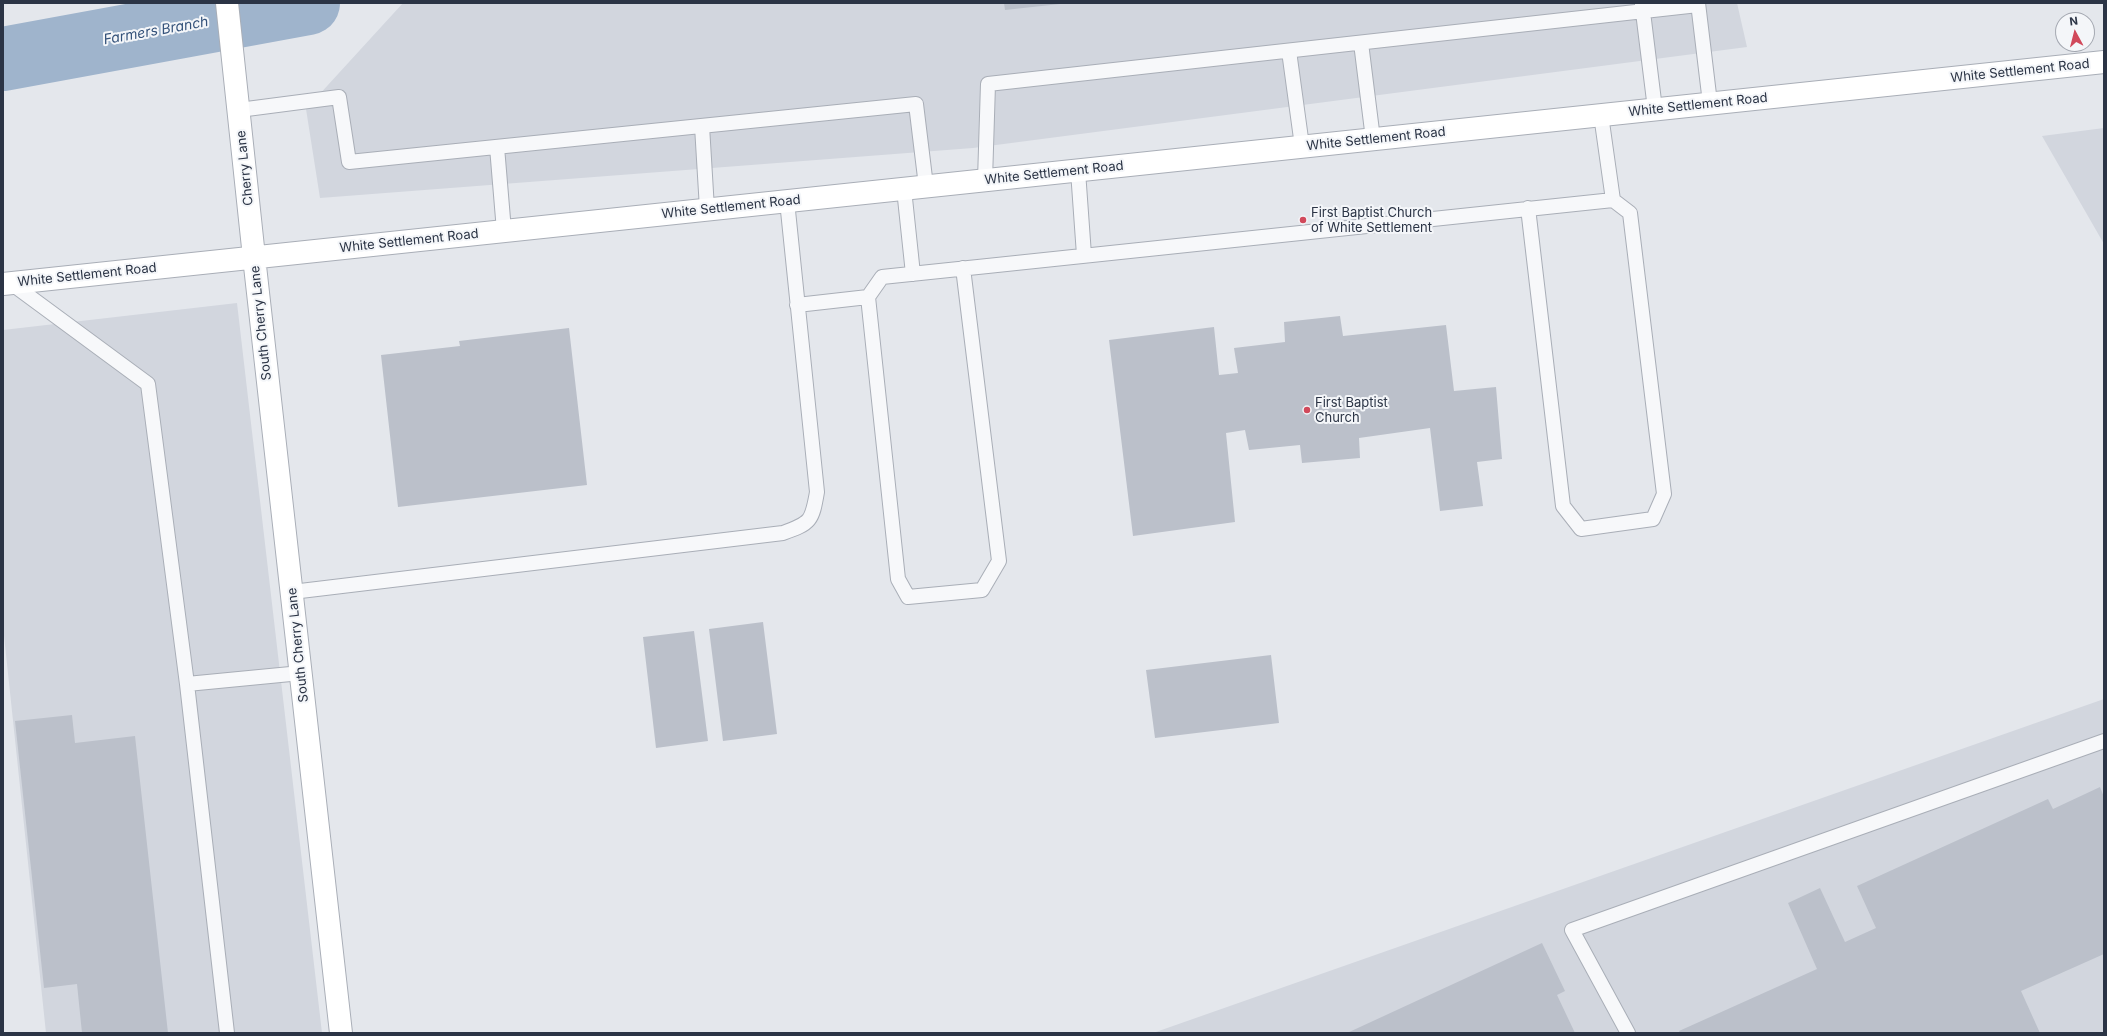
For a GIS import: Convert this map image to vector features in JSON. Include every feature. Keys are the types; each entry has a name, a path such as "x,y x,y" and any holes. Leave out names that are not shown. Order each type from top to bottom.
{"main road":[{"name":"Cherry Lane","path":"227,3 254,257"},
{"name":"White Settlement Road","path":"7,283 926,186 1078,172 1302,146 2104,62"},
{"name":"South Cherry Lane","path":"254,257 342,1033"}],"lane":[{"path":"985,180 988,84 1289,52 1642,8 1698,4 1710,103"},
{"path":"1642,8 1655,109"},
{"path":"1361,43 1373,139"},
{"path":"1289,52 1302,146"},
{"path":"239,110 339,97 349,162 916,104 926,186"},
{"path":"1601,115 1613,200"},
{"path":"702,126 707,209"},
{"path":"497,147 504,231"},
{"path":"1078,172 1084,255"},
{"path":"904,189 914,274"},
{"path":"963,268 999,561 982,590 908,597 898,580 868,297 882,277 914,274 963,268 1084,255 1528,208 1613,200 1630,213 1664,494 1653,519 1581,529 1563,506 1528,208"},
{"path":"292,592 783,532 803,526 813,514 817,492 787,201"},
{"path":"7,283 148,384 187,684 227,1033"},
{"path":"797,305 868,297"},
{"path":"187,684 301,673"},
{"path":"1628,1033 1572,930 2104,741"}],"shaded area":[{"path":"403,3 1737,3 1747,47 973,148 320,198 306,109"},
{"path":"2104,128 2104,244 2042,136"},
{"path":"237,303 322,1033 46,1033 3,626 3,330"},
{"path":"2104,699 2104,1033 1153,1033"}],"building":[{"path":"1004,3 1059,3 1060,4 1005,10"},
{"name":"First Baptist Church","path":"1340,316 1343,336 1446,325 1454,391 1496,387 1502,459 1477,462 1483,506 1440,511 1430,428 1359,438 1360,458 1302,463 1300,445 1249,450 1245,430 1226,433 1235,522 1133,536 1109,340 1214,327 1219,375 1238,373 1234,348 1285,342 1284,322"},
{"path":"569,328 587,485 398,507 381,355 460,346 459,341"},
{"path":"763,622 777,734 723,741 709,629"},
{"path":"694,631 708,741 656,748 643,637"},
{"path":"1271,655 1279,723 1155,738 1146,670"},
{"path":"72,715 75,743 135,736 168,1033 82,1033 77,984 44,988 15,721"},
{"path":"2100,787 2104,797 2104,954 2021,991 2040,1033 1680,1033 1679,1031 1817,969 1788,903 1820,888 1845,942 1876,928 1857,886 2048,799 2053,809"},
{"path":"1542,943 1565,991 1557,995 1575,1033 1347,1033"}],"waterway":[{"name":"Farmers Branch","path":"3,59 308,3"}],"place":[{"name":"First Baptist Church of White Settlement","path":"1303,220"},
{"name":"First Baptist Church","path":"1307,410"}]}
